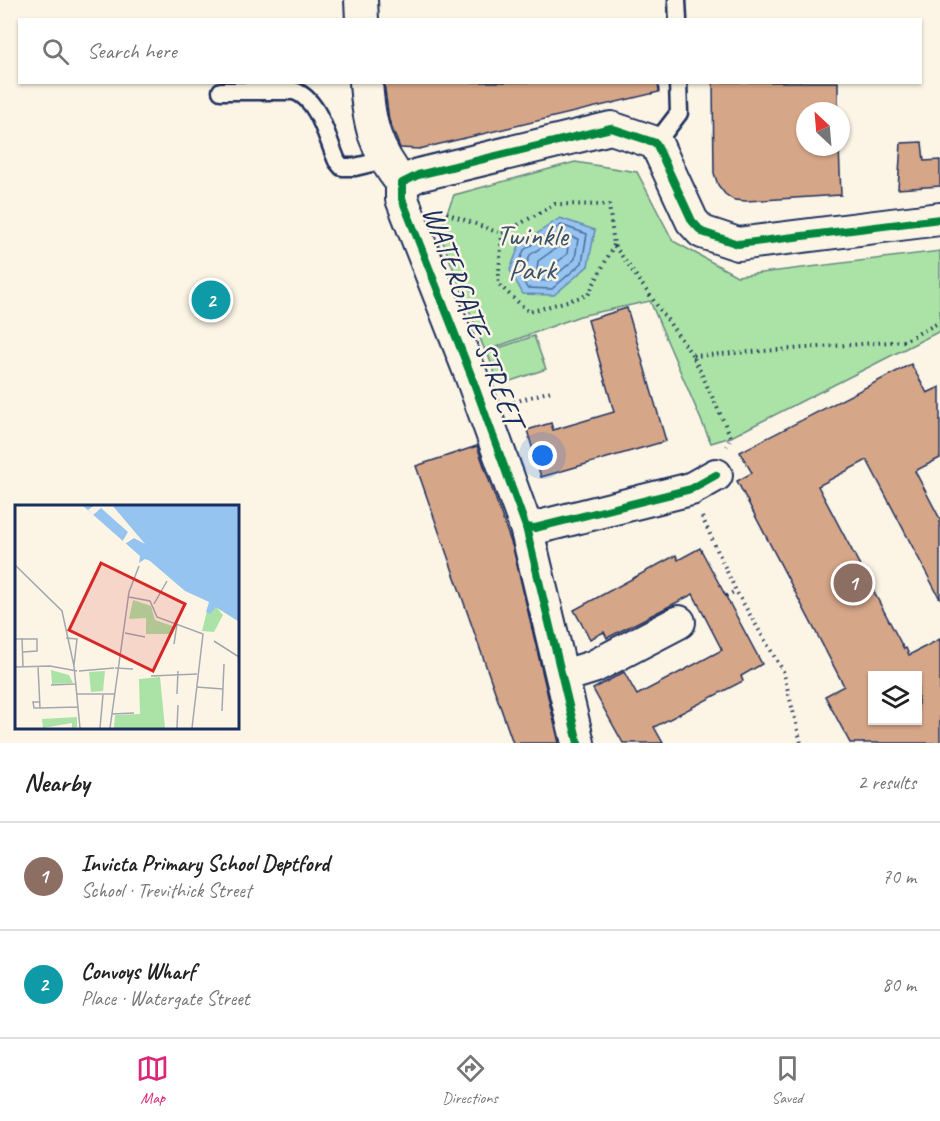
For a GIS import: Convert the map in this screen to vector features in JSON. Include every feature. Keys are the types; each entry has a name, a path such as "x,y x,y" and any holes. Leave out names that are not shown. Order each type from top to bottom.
{"street":[{"path":"361,0 362,18"},
{"name":"WATERGATE STREET","path":"366,84 368,110 376,145 393,171 526,527 564,676 578,743"},
{"path":"393,171 418,175 611,128 656,143 692,221 702,232 738,244 940,219"},
{"path":"526,527 535,528 704,482"},
{"path":"564,676 593,667 679,622"}],"lane":[{"path":"677,0 678,18"},
{"path":"656,143 679,113 678,84"},
{"path":"221,91 294,91 302,93 311,102 337,161 342,167 393,171"}],"path":[{"path":"393,171 445,214 502,234 555,204 609,205 614,245 693,356 730,437"},
{"path":"502,234 498,284 529,312 588,295 614,245"},
{"path":"693,356 904,341 940,322"},
{"path":"484,411 550,391"},
{"path":"704,482 704,524 736,591 783,671 801,743"},
{"path":"726,597 736,591"}],"green space":[{"name":"Twinkle Park","path":"575,162 637,172 673,241 737,276 940,251 940,331 731,437 711,443 650,301 580,316 485,351 439,232 454,195"},
{"path":"534,336 546,369 499,385 487,352"}],"water":[{"path":"560,218 595,230 588,266 554,295 523,294 510,270 519,246"}],"building":[{"path":"384,84 658,84 659,92 419,149 400,148 389,120"},
{"path":"713,84 838,84 838,102 796,102 796,156 839,156 841,195 746,201 734,200 718,185 714,173"},
{"path":"922,142 924,161 940,160 940,186 898,189 901,143"},
{"path":"627,308 666,441 541,477 527,430 551,423 553,430 614,412 588,320"},
{"path":"911,364 927,393 940,387 940,458 915,471 940,519 940,599 867,460 818,486 904,649 906,648 909,655 940,639 940,743 850,743 825,696 844,686 737,481 752,473 740,452"},
{"path":"477,446 513,548 559,743 513,743 416,466"},
{"path":"700,548 762,664 741,676 743,681 654,727 663,743 623,743 593,689 624,672 637,695 722,650 693,594 607,638 604,632 590,639 574,610 676,555 678,560"}],"cycle path":[{"path":"578,743 526,527 471,375 402,199 402,183 418,175 611,128 656,143 692,221 702,232 738,244 940,219"},
{"path":"526,527 535,528 691,489 716,475"}],"place":[{"name":"Convoys Wharf","path":"211,300"},
{"name":"Invicta Primary School Deptford","path":"853,583"}]}
